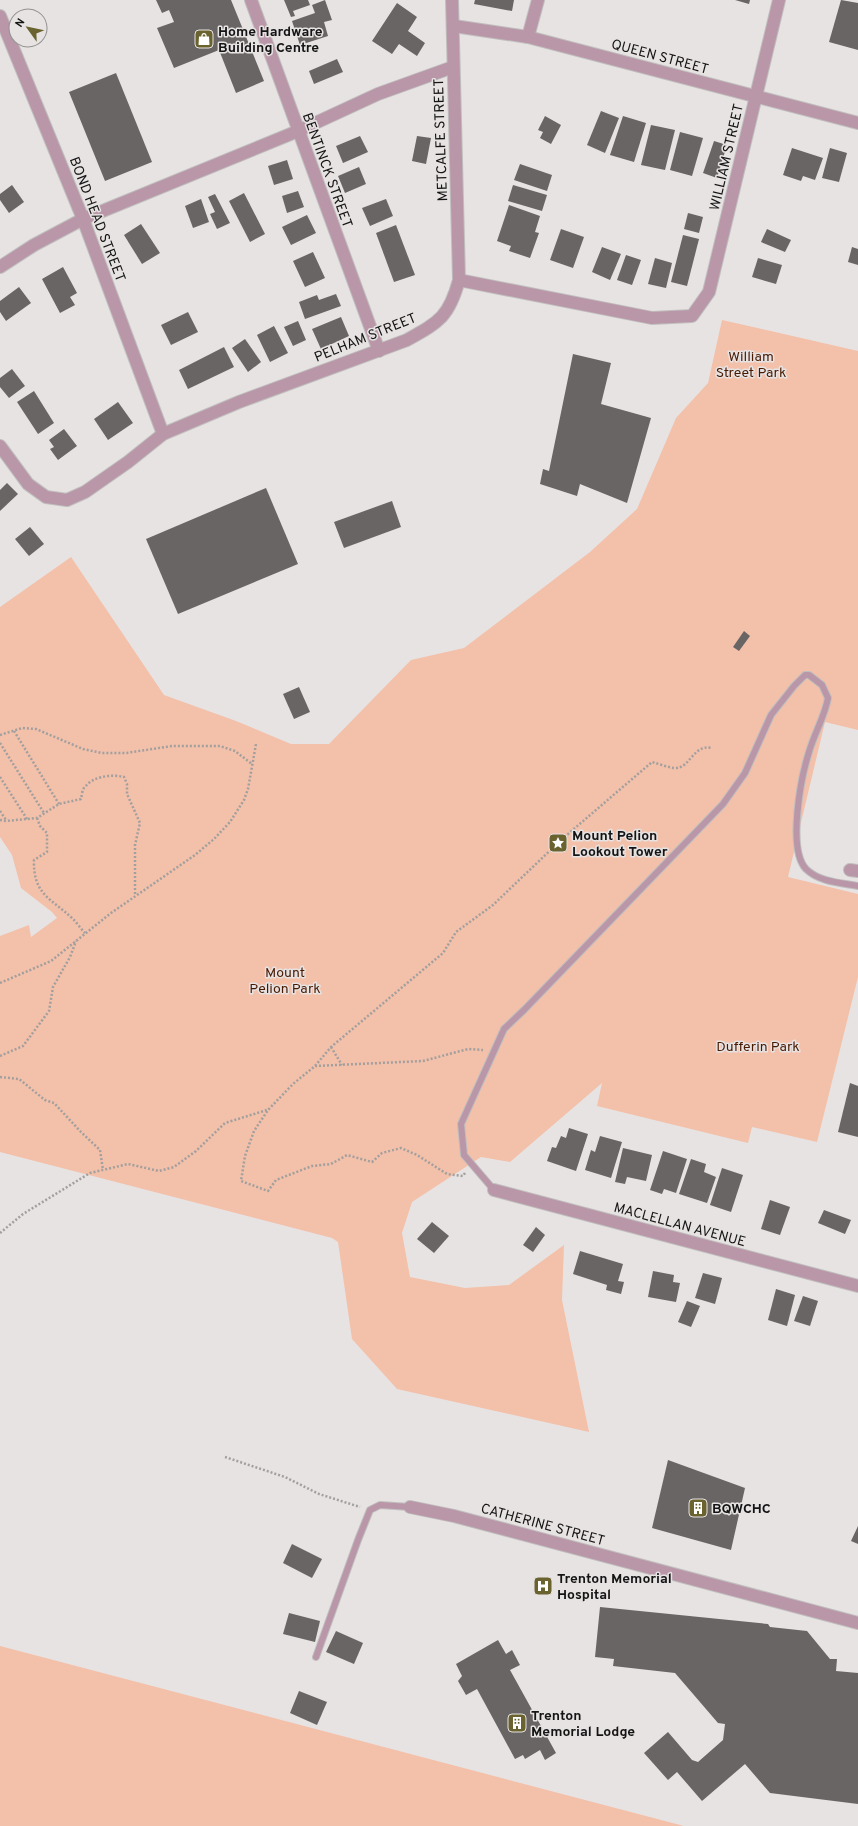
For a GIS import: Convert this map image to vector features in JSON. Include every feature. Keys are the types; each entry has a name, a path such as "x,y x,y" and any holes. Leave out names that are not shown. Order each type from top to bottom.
{"street":[{"name":"BENTINCK STREET","path":"251,0 379,350"},
{"name":"METCALFE STREET","path":"452,0 454,26 452,67 459,280"},
{"path":"528,37 538,0"},
{"name":"WILLIAM STREET","path":"459,280 652,318 692,316 709,292 779,0"},
{"name":"BOND HEAD STREET","path":"0,16 83,219 163,434"},
{"name":"QUEEN STREET","path":"454,26 528,37 858,123"},
{"path":"0,267 34,245 83,219 298,131 378,94 452,67"},
{"name":"PELHAM STREET","path":"0,446 28,484 46,498 66,500 85,492 128,462 163,434 239,402 413,337 430,327 444,315 454,296 459,280"},
{"name":"MACLELLAN AVENUE","path":"494,1190 858,1286"},
{"name":"CATHERINE STREET","path":"410,1507 454,1516 858,1623"}],"lane":[{"path":"494,1190 464,1155 461,1124 504,1029 723,804 745,773 771,715 794,686 805,676 809,675 822,685 828,698 808,753 803,777 796,825 797,848 800,860 806,869 820,878 858,886"},
{"name":"CATHERINE STREET","path":"370,1510 380,1505 410,1507"},
{"path":"316,1657 370,1510"}],"path":[{"path":"0,735 22,728 36,730 83,749 102,753 126,753 172,746 220,746 235,751 252,764"},
{"path":"14,731 59,804"},
{"path":"0,743 44,813"},
{"path":"0,983 51,961 85,933 135,896 195,855 214,839 225,828 244,800 248,789 256,744"},
{"path":"472,1165 463,1176 447,1174 417,1155 401,1148 382,1153 372,1162 347,1155 331,1164 312,1166 276,1180 268,1191 241,1181 245,1156 252,1137 268,1110 293,1084 315,1066 331,1047 443,953 456,932 493,905 561,840 652,762 675,768 685,764 699,749 706,747 712,748"},
{"path":"0,820 6,821 37,818 59,804 81,799 84,787 97,778 116,775 124,776 127,784 127,794 140,823 136,845 135,896"},
{"path":"0,777 27,819"},
{"path":"0,812 6,821"},
{"path":"37,818 40,826 47,833 47,852 34,860 34,874 41,892 74,919 85,933"},
{"path":"0,1056 23,1046 49,1011 53,987 70,957 77,940"},
{"path":"331,1047 342,1065"},
{"path":"315,1066 423,1061 468,1048 494,1050"},
{"path":"0,1077 19,1079 45,1100 54,1103 80,1132 100,1150 103,1170"},
{"path":"0,1233 23,1214 90,1173 128,1164 159,1171 174,1167 196,1150 225,1122 268,1110"},
{"path":"225,1457 286,1477 319,1494 370,1510"}],"green space":[{"name":"Mount Pelion Park","path":"722,320 858,351 858,730 825,722 788,877 858,894 858,977 817,1142 752,1127 748,1143 597,1106 602,1083 510,1162 481,1157 412,1202 402,1233 410,1277 465,1288 509,1285 564,1245 562,1300 589,1432 397,1389 352,1339 338,1242 332,1238 0,1152 0,936 29,925 31,937 57,918 52,912 21,888 12,855 0,837 0,607 71,557 164,695 236,721 291,744 329,744 411,660 464,648 590,552 637,509 676,418 708,383"},
{"path":"0,1646 684,1826 0,1826"}],"building":[{"name":"Home Hardware Building Centre","path":"156,0 231,0 264,81 236,93 219,50 174,68 157,28 174,22 169,10 162,13"},
{"path":"284,0 308,0 310,5 293,11 295,16 291,17"},
{"path":"325,0 332,20 324,22 328,36 300,45 292,21 315,13 312,5"},
{"path":"475,0 514,0 512,11 474,4"},
{"path":"735,0 750,0 749,4"},
{"path":"841,0 858,3 858,50 829,42"},
{"path":"397,3 417,17 408,31 425,43 417,56 399,44 392,54 372,41"},
{"path":"337,59 343,72 314,84 309,71"},
{"path":"116,73 152,162 105,181 69,92"},
{"path":"601,111 619,118 605,153 587,145"},
{"path":"545,116 561,125 551,144 540,138 543,132 538,130"},
{"path":"623,116 646,123 634,162 610,155"},
{"path":"651,125 675,130 665,170 641,165"},
{"path":"680,132 703,138 692,176 670,170"},
{"path":"360,136 368,152 343,163 336,146"},
{"path":"417,136 431,138 426,164 412,161"},
{"path":"714,141 727,145 717,178 703,173"},
{"path":"792,148 823,158 815,180 803,176 801,181 783,175"},
{"path":"830,148 847,153 839,182 822,178"},
{"path":"287,160 293,179 274,185 268,166"},
{"path":"520,164 552,175 547,191 514,180"},
{"path":"359,167 366,184 345,193 338,176"},
{"path":"12,185 24,202 9,213 0,200 0,194"},
{"path":"513,185 547,195 542,211 508,201"},
{"path":"298,191 304,207 287,213 282,196"},
{"path":"244,193 265,234 250,242 229,201"},
{"path":"215,194 230,223 217,229 210,214 215,212 208,197"},
{"path":"201,199 209,222 193,228 185,206"},
{"path":"386,199 393,216 370,226 362,208"},
{"path":"509,205 540,216 535,232 539,233 530,258 509,251 511,246 497,241"},
{"path":"688,213 703,217 699,233 684,229"},
{"path":"307,215 316,233 291,245 282,227"},
{"path":"141,224 160,253 142,264 124,235"},
{"path":"396,225 415,275 394,282 376,233"},
{"path":"561,229 584,237 573,268 550,260"},
{"path":"767,229 791,240 785,252 761,242"},
{"path":"683,235 699,239 687,286 671,282"},
{"path":"602,247 621,254 610,280 592,272"},
{"path":"852,247 858,249 858,265 848,262"},
{"path":"313,252 325,278 305,287 293,261"},
{"path":"626,255 641,260 632,285 617,280"},
{"path":"655,258 672,263 666,288 648,284"},
{"path":"758,258 782,265 776,284 752,277"},
{"path":"63,267 77,293 70,297 75,305 60,313 42,279"},
{"path":"19,287 31,303 6,321 0,312 0,301"},
{"path":"336,294 341,306 305,319 299,302 317,295 319,300"},
{"path":"188,312 198,332 171,345 161,325"},
{"path":"341,317 349,336 321,349 312,329"},
{"path":"298,321 306,340 293,346 284,327"},
{"path":"274,326 288,353 270,362 257,335"},
{"path":"245,339 261,362 248,372 232,348"},
{"path":"224,347 234,367 188,389 179,370"},
{"path":"573,354 611,363 601,404 651,418 627,503 580,484 577,496 540,484 543,469 549,471"},
{"path":"12,369 25,386 9,398 0,387 0,378"},
{"path":"34,391 54,423 38,434 17,402"},
{"path":"118,402 133,423 108,440 94,419"},
{"path":"64,429 77,446 58,460 50,449 54,447 49,440"},
{"path":"7,483 18,494 0,511 0,490"},
{"path":"266,488 298,564 178,614 146,539"},
{"path":"392,501 401,527 344,548 334,522"},
{"path":"30,527 44,544 29,556 15,539"},
{"path":"744,631 750,636 739,651 733,647"},
{"path":"299,687 310,712 294,719 283,694"},
{"path":"850,1083 858,1086 858,1137 838,1132"},
{"path":"569,1128 588,1134 576,1171 547,1161 552,1147 556,1148 561,1136 566,1138"},
{"path":"600,1136 622,1142 611,1178 585,1170 591,1150 595,1152"},
{"path":"623,1148 652,1155 646,1181 627,1177 625,1184 615,1182"},
{"path":"663,1151 687,1159 676,1193 664,1189 662,1194 650,1190"},
{"path":"691,1159 706,1164 704,1172 716,1177 707,1203 679,1194"},
{"path":"722,1168 743,1175 731,1212 710,1205"},
{"path":"770,1200 790,1207 780,1235 761,1229"},
{"path":"824,1210 851,1220 845,1234 818,1223"},
{"path":"432,1222 449,1236 434,1253 417,1239"},
{"path":"536,1227 545,1235 533,1252 523,1245"},
{"path":"580,1251 623,1264 618,1281 624,1282 621,1294 606,1290 607,1285 573,1274"},
{"path":"653,1271 674,1275 673,1282 680,1283 676,1302 648,1297"},
{"path":"703,1273 722,1278 715,1304 695,1298"},
{"path":"776,1289 795,1295 787,1326 768,1320"},
{"path":"803,1296 818,1301 810,1326 794,1321"},
{"path":"687,1301 700,1306 691,1327 678,1322"},
{"name":"BQWCHC","path":"668,1460 745,1488 731,1550 652,1528"},
{"path":"858,1526 858,1544 851,1541"},
{"path":"292,1544 322,1559 312,1578 283,1563"},
{"name":"Trenton Memorial Hospital","path":"600,1607 768,1624 770,1627 807,1631 830,1659 837,1659 836,1671 858,1673 858,1804 770,1793 745,1764 702,1801 677,1772 668,1780 644,1753 668,1732 692,1760 698,1762 723,1740 725,1724 718,1723 675,1673 613,1666 614,1659 595,1657"},
{"path":"289,1613 320,1621 315,1642 283,1634"},
{"path":"336,1631 363,1643 354,1664 326,1652"},
{"name":"Trenton Memorial Lodge","path":"498,1640 506,1654 512,1650 520,1665 510,1670 556,1753 545,1760 540,1750 525,1759 523,1755 515,1759 477,1689 466,1695 458,1681 462,1676 456,1664"},
{"path":"299,1691 327,1702 317,1725 290,1713"}],"place":[{"name":"Home Hardware Building Centre","path":"204,39"},
{"name":"Mount Pelion Lookout Tower","path":"558,843"},
{"name":"BQWCHC","path":"698,1508"},
{"name":"Trenton Memorial Hospital","path":"543,1586"},
{"name":"Trenton Memorial Lodge","path":"517,1723"}],"park label":[{"name":"William Street Park","path":"751,364"},
{"name":"Dufferin Park","path":"758,1046"}]}
